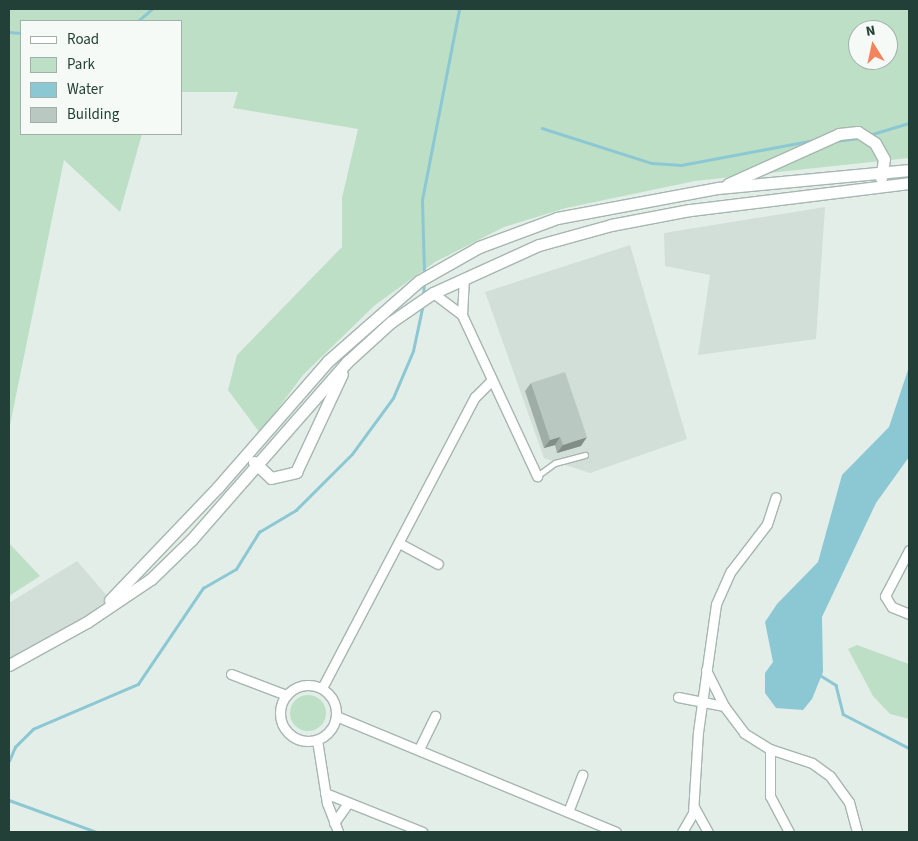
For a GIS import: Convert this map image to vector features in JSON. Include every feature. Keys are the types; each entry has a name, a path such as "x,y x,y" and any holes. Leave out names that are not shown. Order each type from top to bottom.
{"main road":[{"path":"718,188 839,134 858,132 875,143 884,172"},
{"path":"87,622 150,561 328,361 381,312 419,281 479,247 557,218 718,188 909,170"},
{"path":"792,198 873,182 884,172"},
{"path":"9,665 87,622 151,579 256,469 347,362 391,322 433,293 539,245 611,225 909,183"},
{"path":"287,408 254,462 256,469 271,478 296,472 347,362"}],"street":[{"path":"464,278 462,315 491,381 537,476"},
{"path":"433,293 462,315"},
{"path":"322,688 475,397 491,381"},
{"path":"692,832 683,832 694,807 701,702 720,593 739,558 767,524 776,497"},
{"path":"399,543 438,564"},
{"path":"909,550 885,596 892,607 909,614"},
{"path":"706,670 724,706 744,733 770,749 802,759 830,776 849,802 857,832"},
{"path":"230,674 286,695"},
{"path":"307,684 322,688 333,700 336,716 330,730 317,740 301,740 287,732 280,710 286,695 307,684"},
{"path":"678,697 724,706"},
{"path":"336,716 616,832"},
{"path":"419,749 435,716"},
{"path":"317,740 325,793 338,832"},
{"path":"770,749 770,796 789,832"},
{"path":"568,812 582,775"},
{"path":"325,793 344,797 348,803 423,832"},
{"path":"334,823 348,803"},
{"path":"694,807 708,832"}],"lane":[{"path":"537,476 555,463 585,455"}],"shaded area":[{"path":"825,207 816,339 698,355 710,275 665,266 664,233"},
{"path":"630,245 687,439 590,473 544,458 485,292"},
{"path":"77,561 109,598 91,614 9,660 9,603"}],"green space":[{"path":"9,9 909,9 909,158 695,181 566,208 504,227 435,262 375,305 303,375 260,433 228,390 237,355 342,247 342,198 358,129 233,108 238,92 182,92 182,20 20,20 20,135 142,135 120,212 64,160 9,430"},
{"path":"9,543 40,576 9,596"},
{"path":"857,645 909,664 909,719 890,714 873,696 848,649"},
{"path":"308,695 320,701 326,713 320,725 308,731 296,725 290,713 296,701"}],"water":[{"path":"909,367 909,457 876,503 822,617 823,672 812,699 803,710 776,708 765,693 765,673 773,662 765,622 777,604 818,562 842,475 889,427"}],"building":[{"path":"565,372 587,437 563,445 560,437 550,440 531,383"}],"waterway":[{"path":"139,20 152,9"},
{"path":"424,273 422,200 459,9"},
{"path":"9,32 20,33"},
{"path":"869,135 909,123"},
{"path":"542,128 652,163 681,165 815,140"},
{"path":"835,141 859,138"},
{"path":"423,296 424,281"},
{"path":"9,761 15,747 33,729 138,684 203,588 236,569 259,532 296,510 352,454 393,398 413,351 423,304"},
{"path":"820,675 836,685 843,714 909,748"},
{"path":"9,800 97,832"}]}
